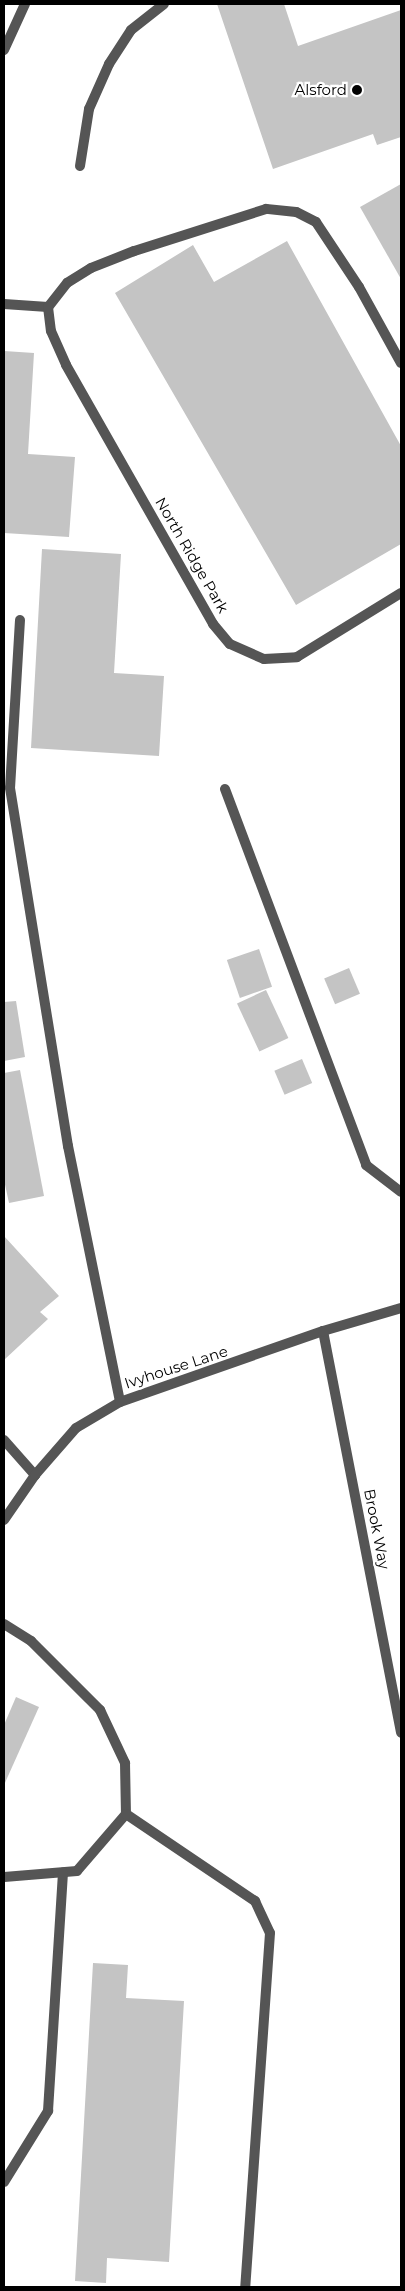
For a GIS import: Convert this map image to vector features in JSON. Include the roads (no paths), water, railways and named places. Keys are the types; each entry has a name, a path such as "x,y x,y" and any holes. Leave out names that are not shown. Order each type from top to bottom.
{"street":[{"path":"4,50 25,4"},
{"path":"80,166 89,109 109,64 131,30 164,4"},
{"path":"4,304 48,307 67,283 91,268 134,251 266,209 296,212 316,222 359,287 401,363"},
{"name":"North Ridge Park","path":"48,307 51,331 66,365 213,624 230,644 264,659 297,658 401,593"},
{"path":"20,620 10,788 68,1146 120,1402"},
{"path":"226,789 366,1165 401,1192"},
{"name":"Ivyhouse Lane","path":"4,1520 35,1475 76,1428 120,1402 323,1331 401,1308"},
{"name":"Brook Way","path":"323,1331 401,1732"},
{"path":"4,1440 35,1475"},
{"path":"4,1624 31,1641 100,1710 125,1763 126,1814 77,1872 4,1877"},
{"path":"126,1814 255,1901 270,1933 245,2287"},
{"path":"4,2182 48,2111 63,1872"}],"place":[{"name":"Alsford","path":"357,90"}]}
